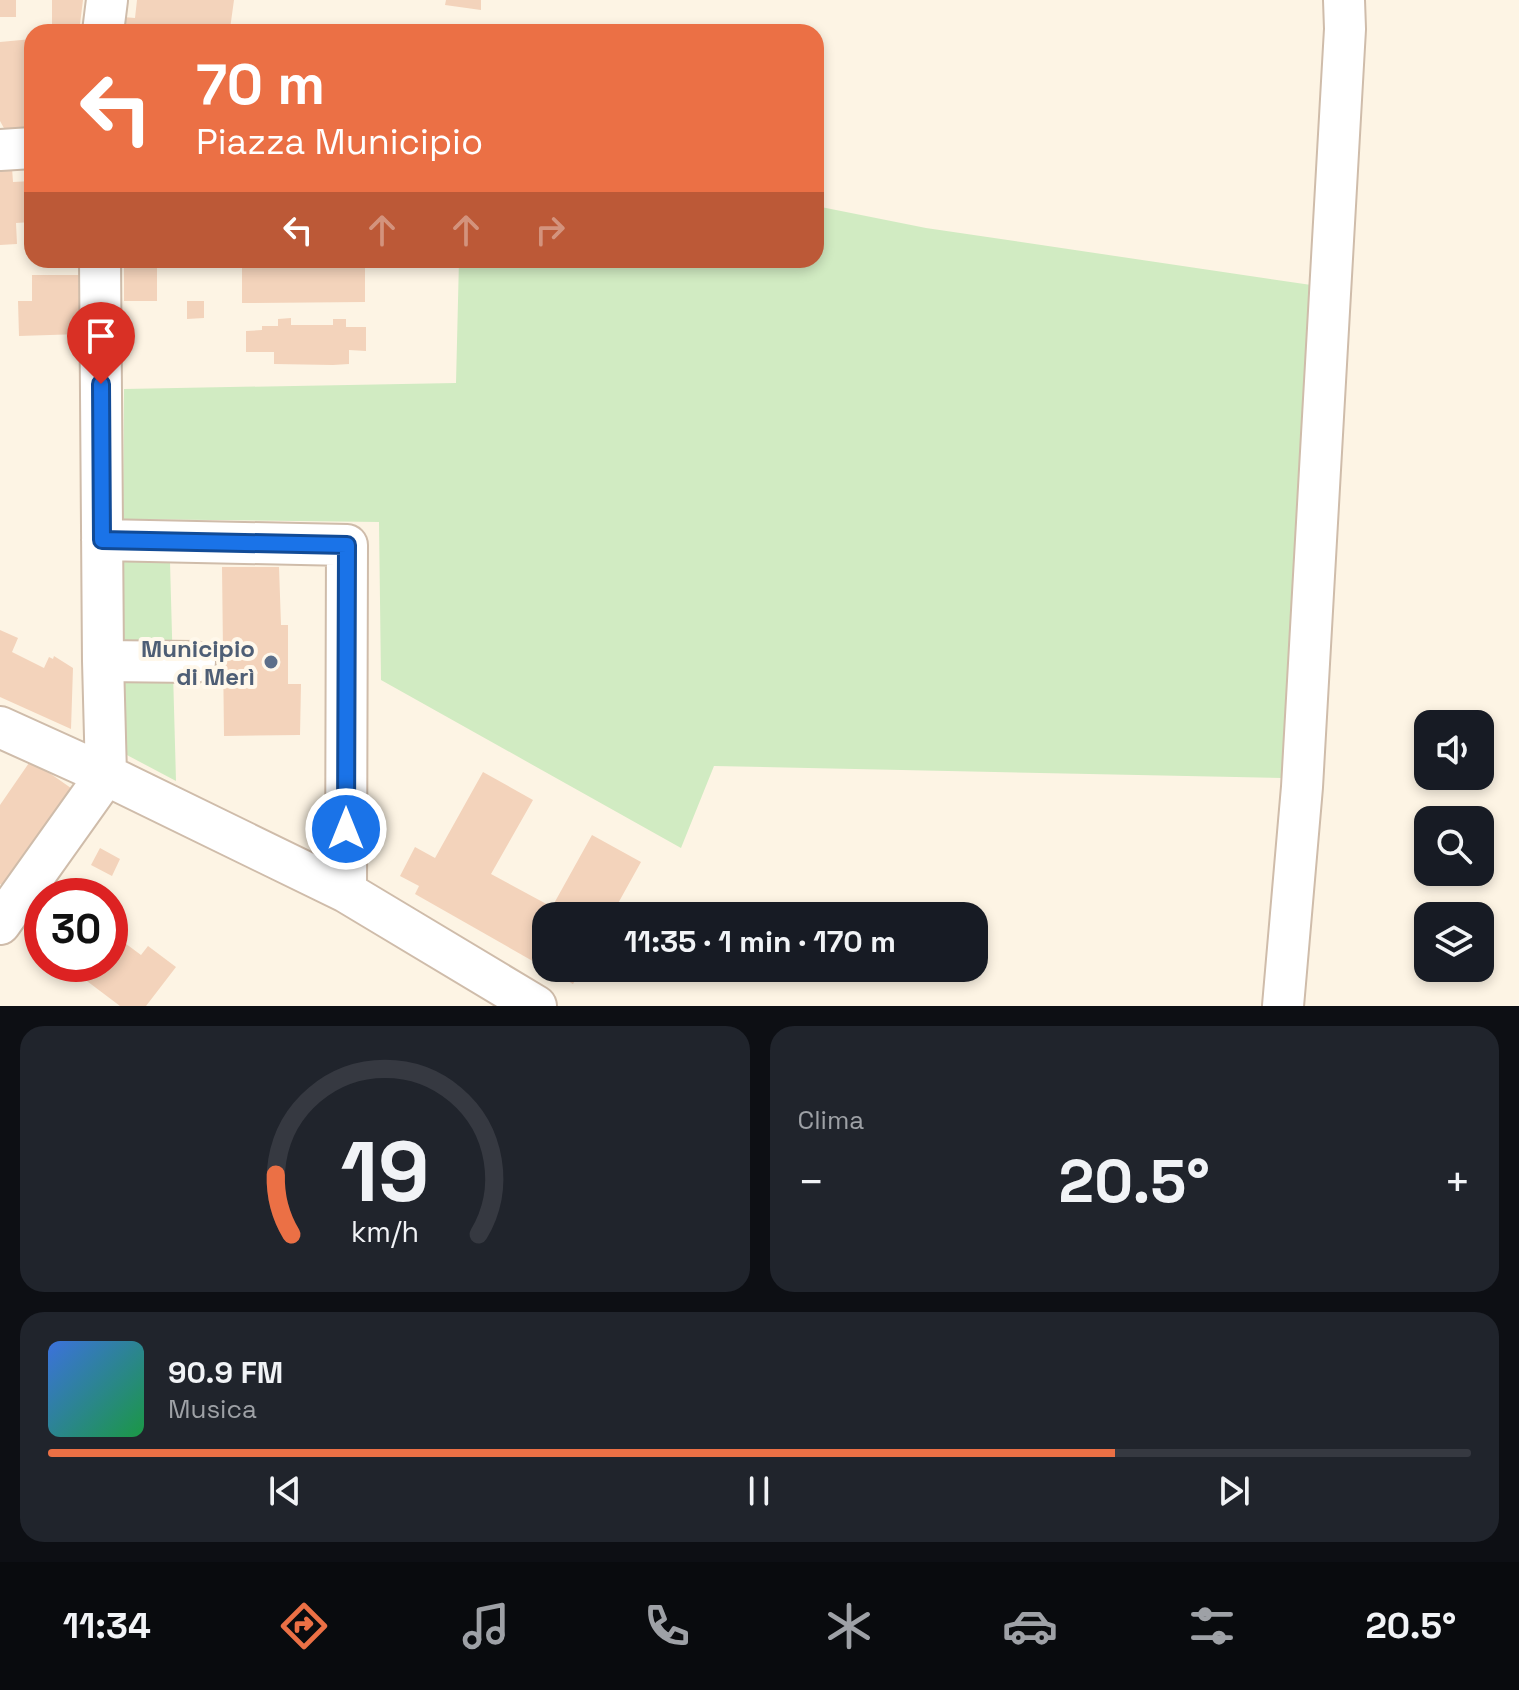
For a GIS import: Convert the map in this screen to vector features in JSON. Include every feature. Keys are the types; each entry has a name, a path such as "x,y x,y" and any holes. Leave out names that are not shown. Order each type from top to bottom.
{"street":[{"path":"104,24 107,0"},
{"path":"1283,1006 1302,787 1345,45 1344,0"},
{"path":"0,150 24,148"},
{"path":"0,924 106,775 100,268"},
{"path":"102,540 347,545 346,892"},
{"path":"103,661 195,662"},
{"path":"0,727 346,892 536,1006"}],"green space":[{"path":"824,208 926,228 1318,286 1282,778 714,766 681,848 381,680 379,522 123,519 124,389 456,383 459,268 824,268"},
{"path":"123,562 170,562 176,781 125,754"}],"building":[{"path":"0,0 16,0 16,17 0,17"},
{"path":"52,0 83,0 80,24 52,24"},
{"path":"137,0 234,0 231,24 122,24 123,17 135,18"},
{"path":"446,0 481,0 481,10 445,5"},
{"path":"24,40 24,129 5,130 0,121 0,42"},
{"path":"12,168 13,182 24,181 24,222 16,223 17,244 0,245 0,169"},
{"path":"124,268 157,268 157,301 124,301"},
{"path":"242,268 365,268 365,302 242,303"},
{"path":"32,275 80,275 81,334 19,336 18,301 32,301"},
{"path":"187,301 204,301 204,318 187,319"},
{"path":"291,318 291,325 333,325 333,319 346,319 346,327 366,327 366,351 349,350 349,364 333,365 274,364 274,352 246,352 246,331 262,330 262,326 278,326 278,319"},
{"name":"Municipio di Merì","path":"222,567 279,567 281,625 288,625 288,684 301,684 300,735 224,736"},
{"path":"0,630 18,638 12,652 44,668 49,657 53,659 54,656 73,668 71,729 0,697"},
{"path":"31,760 78,793 10,890 0,884 0,805"},
{"path":"483,772 533,800 491,874 543,902 532,902 532,961 415,894 419,886 400,876 415,847 435,858"},
{"path":"592,835 641,862 619,902 555,902"},
{"path":"100,848 120,859 112,876 91,865"},
{"path":"128,945 141,955 148,946 176,967 146,1006 120,1006 88,982 128,982"}],"place":[{"name":"Municipio di Merì","path":"271,662"}],"route":[{"path":"101,384 102,540 347,545 346,829"}]}
